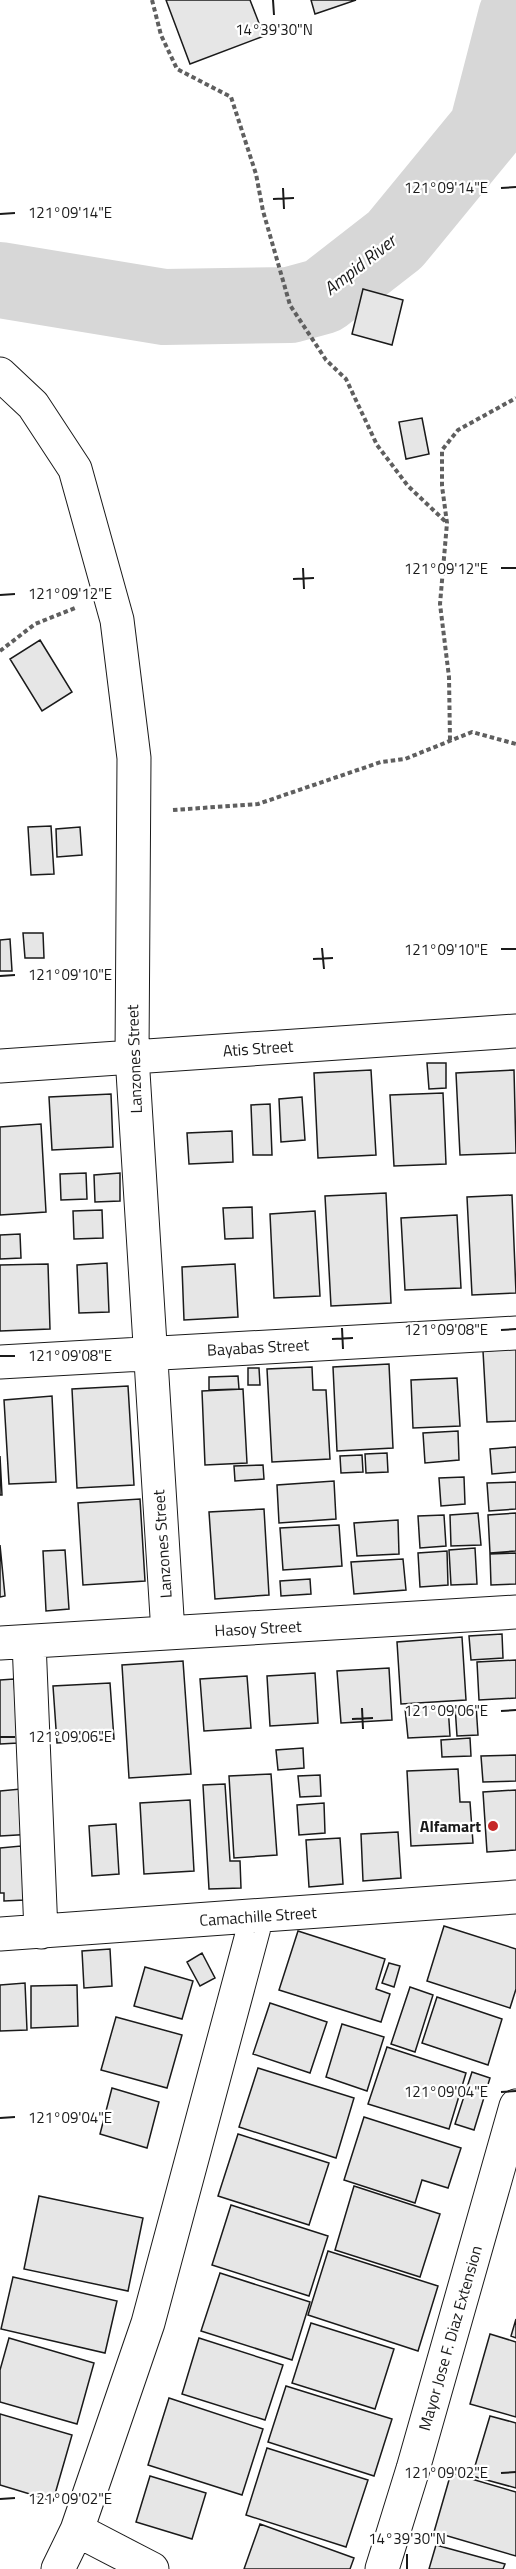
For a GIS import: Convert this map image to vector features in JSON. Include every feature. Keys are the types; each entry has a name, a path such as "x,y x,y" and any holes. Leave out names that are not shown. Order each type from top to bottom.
{"street":[{"name":"Lanzones Street","path":"0,374 33,405 75,469 117,620 134,758 132,1056 168,1633"},
{"name":"Atis Street","path":"0,1066 516,1031"},
{"name":"Bayabas Street","path":"0,1362 516,1333"},
{"name":"Hasoy Street","path":"15,1642 516,1612"},
{"path":"15,1642 41,1932"},
{"name":"Camachille Street","path":"0,1934 516,1897"},
{"path":"58,2569 77,2530 148,2323 257,1916"},
{"name":"Mayor Jose F. Diaz Extension","path":"382,2569 413,2469 516,2106"},
{"path":"77,2530 152,2569"}],"path":[{"path":"152,0 161,35 177,69 231,97 256,174 263,211 290,305 326,360 346,379 376,445 408,486 447,523"},
{"path":"450,740 449,677 440,604 447,523 442,486 442,450 458,430 516,398"},
{"path":"0,651 35,624 65,614 109,588"},
{"path":"133,808 176,811 258,804 381,762 405,759 472,732 516,744"}],"building":[{"path":"166,0 250,0 264,36 190,64"},
{"path":"311,0 356,0 315,14"},
{"path":"363,289 403,300 392,345 352,334"},
{"path":"422,418 429,454 406,459 399,422"},
{"path":"40,640 72,692 42,711 10,659"},
{"path":"51,826 54,874 31,875 28,827"},
{"path":"80,827 82,855 57,857 56,829"},
{"path":"23,933 43,933 44,958 25,958"},
{"path":"10,939 12,971 0,971 0,940"},
{"path":"427,1063 446,1063 446,1088 429,1089"},
{"path":"371,1070 376,1155 318,1158 314,1073"},
{"path":"514,1070 516,1153 460,1155 456,1073"},
{"path":"443,1093 446,1164 394,1166 390,1095"},
{"path":"111,1094 113,1147 52,1150 49,1097"},
{"path":"302,1097 305,1140 281,1142 279,1099"},
{"path":"270,1104 272,1155 253,1155 251,1105"},
{"path":"41,1124 46,1212 0,1215 0,1127"},
{"path":"232,1131 233,1162 189,1164 187,1133"},
{"path":"86,1173 87,1199 61,1200 60,1174"},
{"path":"120,1173 120,1201 95,1202 94,1175"},
{"path":"386,1193 391,1303 331,1306 325,1196"},
{"path":"512,1195 516,1293 472,1295 467,1197"},
{"path":"252,1207 253,1238 225,1239 223,1208"},
{"path":"102,1210 103,1238 74,1239 73,1211"},
{"path":"315,1211 320,1296 274,1298 270,1214"},
{"path":"457,1215 461,1288 405,1290 401,1218"},
{"path":"20,1234 21,1258 0,1259 0,1235"},
{"path":"107,1263 109,1312 79,1313 77,1265"},
{"path":"48,1264 50,1329 0,1331 0,1265"},
{"path":"235,1264 238,1317 184,1320 182,1267"},
{"path":"516,1349 516,1421 487,1422 483,1351"},
{"path":"389,1364 393,1448 337,1451 333,1367"},
{"path":"312,1367 313,1390 326,1390 330,1459 272,1462 267,1369"},
{"path":"248,1368 259,1368 260,1385 248,1385"},
{"path":"238,1376 239,1389 209,1390 209,1377"},
{"path":"457,1378 460,1426 413,1428 411,1380"},
{"path":"128,1386 134,1485 77,1488 72,1389"},
{"path":"243,1389 247,1463 205,1465 202,1391"},
{"path":"52,1396 56,1482 9,1484 4,1400"},
{"path":"458,1431 459,1460 425,1463 423,1433"},
{"path":"516,1447 516,1472 492,1474 490,1449"},
{"path":"387,1453 388,1472 366,1473 365,1454"},
{"path":"362,1455 363,1472 341,1473 340,1456"},
{"path":"0,1456 2,1495 0,1495"},
{"path":"263,1465 264,1479 235,1481 234,1466"},
{"path":"464,1477 465,1504 441,1506 439,1478"},
{"path":"334,1481 336,1519 279,1523 277,1485"},
{"path":"516,1482 516,1509 489,1511 487,1483"},
{"path":"140,1499 145,1581 83,1585 78,1503"},
{"path":"264,1509 269,1595 215,1599 209,1512"},
{"path":"478,1513 481,1545 451,1546 450,1515"},
{"path":"516,1513 516,1551 490,1553 488,1515"},
{"path":"444,1515 446,1546 420,1548 418,1516"},
{"path":"398,1520 399,1554 357,1556 354,1523"},
{"path":"339,1525 342,1566 283,1570 280,1528"},
{"path":"0,1545 5,1596 0,1597"},
{"path":"475,1548 477,1584 451,1585 449,1550"},
{"path":"65,1550 69,1609 46,1611 43,1551"},
{"path":"447,1551 448,1585 420,1587 418,1553"},
{"path":"516,1553 516,1584 491,1585 490,1554"},
{"path":"403,1559 406,1590 354,1594 351,1562"},
{"path":"310,1579 311,1594 281,1596 280,1581"},
{"path":"502,1634 503,1658 471,1660 469,1636"},
{"path":"462,1637 466,1700 401,1704 397,1642"},
{"path":"516,1660 516,1698 479,1700 477,1662"},
{"path":"183,1661 191,1774 129,1778 122,1665"},
{"path":"389,1668 392,1720 341,1723 337,1671"},
{"path":"315,1673 318,1723 270,1726 267,1676"},
{"path":"247,1676 251,1728 204,1731 200,1679"},
{"path":"14,1679 18,1743 0,1744 0,1680"},
{"path":"110,1683 114,1739 57,1743 53,1686"},
{"path":"476,1705 478,1735 457,1736 455,1706"},
{"path":"448,1706 450,1736 408,1738 405,1708"},
{"path":"470,1738 471,1756 442,1757 441,1740"},
{"path":"303,1748 304,1768 278,1770 276,1750"},
{"path":"516,1755 516,1781 483,1782 481,1756"},
{"path":"458,1769 460,1802 470,1802 473,1843 411,1846 407,1771"},
{"path":"271,1774 277,1855 234,1858 229,1776"},
{"path":"320,1775 321,1796 300,1797 298,1776"},
{"path":"225,1784 230,1861 240,1861 241,1888 209,1889 203,1785"},
{"path":"31,1788 34,1834 0,1836 0,1791"},
{"path":"516,1790 516,1850 487,1852 483,1792"},
{"path":"190,1800 194,1871 144,1874 140,1803"},
{"path":"324,1803 325,1833 299,1835 297,1805"},
{"path":"116,1824 119,1874 92,1876 89,1826"},
{"path":"398,1832 401,1878 363,1881 361,1834"},
{"path":"340,1838 343,1884 309,1887 306,1840"},
{"path":"21,1846 25,1900 4,1901 4,1893 0,1893 0,1848"},
{"path":"444,1926 516,1949 516,1989 510,2008 427,1981"},
{"path":"298,1931 385,1959 376,1989 390,1994 381,2022 279,1990"},
{"path":"110,1949 112,1986 84,1988 82,1951"},
{"path":"202,1953 215,1978 200,1986 187,1962"},
{"path":"389,1963 400,1966 394,1987 382,1983"},
{"path":"145,1967 193,1981 182,2019 134,2006"},
{"path":"25,1983 27,2030 0,2031 0,1985"},
{"path":"77,1985 78,2026 31,2028 31,1986"},
{"path":"410,1987 433,1995 415,2052 391,2044"},
{"path":"437,1997 502,2019 488,2065 422,2043"},
{"path":"270,2003 327,2022 310,2073 253,2054"},
{"path":"116,2017 182,2035 167,2088 101,2070"},
{"path":"342,2024 384,2037 367,2091 326,2077"},
{"path":"387,2047 466,2073 449,2129 368,2104"},
{"path":"258,2068 354,2098 336,2158 239,2127"},
{"path":"472,2072 490,2078 474,2130 455,2124"},
{"path":"112,2088 159,2102 147,2148 100,2134"},
{"path":"364,2117 461,2148 448,2188 422,2180 415,2203 344,2180"},
{"path":"238,2134 329,2163 309,2225 218,2196"},
{"path":"354,2186 440,2214 420,2277 335,2250"},
{"path":"39,2196 143,2218 128,2291 24,2269"},
{"path":"231,2205 328,2236 309,2296 212,2265"},
{"path":"328,2251 438,2286 418,2351 308,2315"},
{"path":"220,2273 310,2302 292,2360 201,2331"},
{"path":"13,2277 117,2301 105,2353 1,2329"},
{"path":"516,2319 516,2338 511,2336"},
{"path":"311,2323 394,2349 375,2409 292,2383"},
{"path":"490,2334 516,2342 516,2417 470,2404"},
{"path":"9,2338 94,2363 77,2424 0,2402 0,2370"},
{"path":"199,2338 283,2365 265,2420 182,2394"},
{"path":"286,2386 392,2419 374,2476 268,2442"},
{"path":"169,2398 263,2429 242,2495 148,2465"},
{"path":"0,2414 72,2435 53,2501 0,2485"},
{"path":"490,2416 516,2423 516,2488 472,2476"},
{"path":"267,2448 368,2480 346,2547 246,2515"},
{"path":"451,2473 516,2492 516,2556 434,2532"},
{"path":"150,2476 206,2493 192,2539 136,2522"},
{"path":"260,2524 354,2558 350,2569 244,2569"},
{"path":"436,2545 505,2564 503,2569 429,2569"}],"waterway":[{"name":"Ampid River","path":"0,280 164,307 290,305 323,296 395,240 487,128 516,16"}],"place":[{"name":"Alfamart","path":"493,1826"}]}
